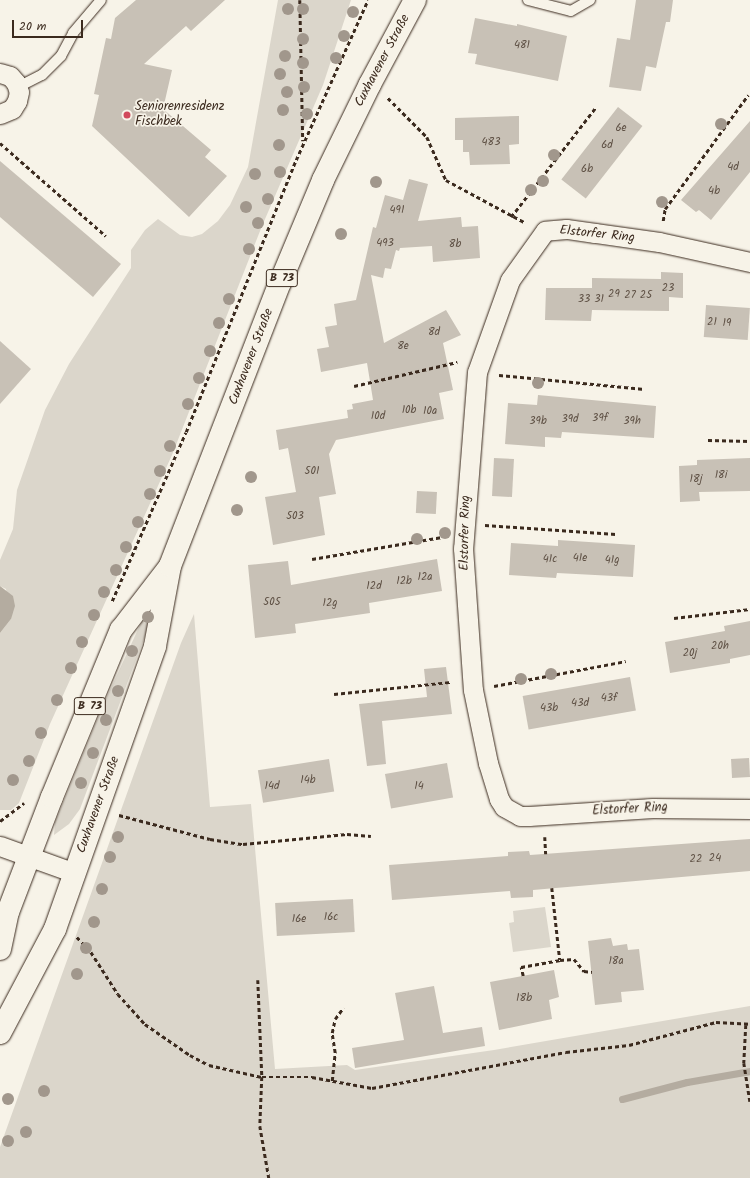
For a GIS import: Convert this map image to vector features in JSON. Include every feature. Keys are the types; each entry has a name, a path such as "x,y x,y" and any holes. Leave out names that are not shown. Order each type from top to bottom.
{"main road":[{"name":"Cuxhavener Straße","path":"0,1033 55,929 155,646 170,566 280,282 323,180 370,84 415,0"},
{"name":"Cuxhavener Straße","path":"0,949 8,912 29,856 121,630 170,566"}],"street":[{"path":"0,73 10,76 18,87 17,101 12,109 0,114"},
{"name":"Elstorfer Ring","path":"750,262 659,242 566,229 545,231 510,280 480,364 465,529 473,685 488,763 499,799 511,813 529,816 653,808 750,809"},
{"path":"0,846 75,873"}],"lane":[{"path":"18,87 42,75 61,56 73,34 101,0"},
{"path":"528,0 571,11 590,0"}],"path":[{"path":"300,0 303,144"},
{"path":"112,603 186,432 303,144 368,0"},
{"path":"370,84 399,106 427,137 446,180 511,217 545,231"},
{"path":"659,242 665,209 748,95"},
{"path":"511,217 596,107"},
{"path":"0,143 106,236"},
{"path":"354,386 480,364 644,389"},
{"path":"708,440 750,441"},
{"path":"312,559 465,529 616,534"},
{"path":"674,618 750,609"},
{"path":"334,694 473,685 626,661"},
{"path":"0,821 27,801"},
{"path":"98,809 210,840 243,844 348,834 371,836"},
{"path":"552,888 560,960"},
{"path":"55,929 82,941 118,994 145,1024 190,1055 209,1065 262,1077 312,1077 372,1088 566,1052 629,1045 716,1022 746,1025 750,1024"},
{"path":"523,976 522,967 574,959 584,971 592,972"},
{"path":"258,980 262,1077 260,1126 269,1178"},
{"path":"332,1081 335,1053 332,1033 335,1019 343,1008"},
{"path":"746,1025 744,1063 750,1102"}],"shaded area":[{"path":"278,0 351,0 323,85 262,226 172,455 50,724 19,803 11,810 0,810 0,633 11,619 6,589 0,586 0,560 13,529 17,490 45,410 69,364 131,268 131,250 145,230 158,219 180,235 192,237 202,234 218,221 230,205 248,167"},
{"path":"0,586 13,596 15,606 11,619 0,633"},
{"path":"152,599 148,628 80,809 69,824 54,835 55,822 104,703"},
{"path":"194,614 210,807 251,804 275,1069 347,1065 355,1070 494,1050 750,1006 750,1178 0,1178 0,1147 181,643"},
{"path":"545,907 551,947 513,952 509,923 514,922 513,911"}],"building":[{"name":"Seniorenresidenz Fischbek","path":"136,0 225,0 191,31 186,26 144,64 172,70 163,109 211,150 205,157 227,176 189,217 92,126 99,95 94,94 106,38 111,39 115,18"},
{"path":"636,0 673,0 670,22 666,22 656,68 646,66 641,91 609,87 617,38 630,40"},
{"path":"475,18 517,26 517,24 567,36 558,81 475,64 477,54 468,53"},
{"path":"618,107 642,126 586,199 561,179"},
{"path":"519,116 519,144 509,145 510,164 470,165 469,152 463,152 463,140 455,140 455,118"},
{"path":"750,121 750,172 711,220 699,210 696,212 681,200"},
{"path":"0,161 121,264 93,297 0,217"},
{"path":"409,179 428,184 418,221 461,217 462,227 478,226 480,258 433,262 432,246 400,248 399,251 396,250 391,269 385,268 383,278 371,275 384,343 446,310 461,335 443,343 453,390 439,393 444,419 336,440 329,454 336,494 319,497 325,535 273,545 265,497 296,492 288,448 279,450 276,430 348,418 347,410 353,409 352,404 373,400 367,363 321,372 317,349 329,347 325,327 337,325 334,304 356,300 373,227 376,228 385,195 403,200"},
{"path":"661,272 683,273 683,298 669,297 669,311 592,310 591,321 545,320 546,288 592,288 592,278 661,279"},
{"path":"706,305 750,308 748,340 704,337"},
{"path":"0,341 31,369 0,404"},
{"path":"538,395 656,406 654,438 562,432 561,438 545,437 545,447 505,444 508,403 537,405"},
{"path":"494,458 514,459 512,497 492,496"},
{"path":"750,458 750,491 699,492 700,501 680,502 679,466 697,465 697,460"},
{"path":"417,491 437,492 436,514 416,513"},
{"path":"558,540 635,545 633,577 557,573 556,578 509,575 511,543 558,546"},
{"path":"437,559 442,591 369,603 370,613 295,624 296,633 255,638 248,565 288,561 291,585"},
{"path":"750,621 750,655 730,659 730,663 670,673 665,642 725,631 724,626"},
{"path":"446,667 452,714 382,721 386,764 367,766 359,704 427,697 424,669"},
{"path":"630,677 636,710 529,729 523,696"},
{"path":"749,758 750,777 732,778 731,759"},
{"path":"329,759 334,792 263,803 258,770"},
{"path":"447,763 453,797 391,808 385,774"},
{"path":"750,839 750,871 533,890 533,897 511,898 510,891 392,900 389,865 508,856 508,852 529,851 530,855"},
{"path":"353,899 355,932 277,936 275,903"},
{"path":"611,938 613,946 627,944 628,950 639,949 644,990 621,992 622,1002 595,1005 588,941"},
{"path":"554,970 559,997 549,1000 552,1019 499,1030 490,982"},
{"path":"434,986 443,1033 482,1027 485,1046 355,1068 352,1048 404,1040 395,993"}],"waterway":[{"path":"622,1099 687,1082 750,1071"}],"place":[{"name":"Seniorenresidenz Fischbek","path":"127,115"}]}
